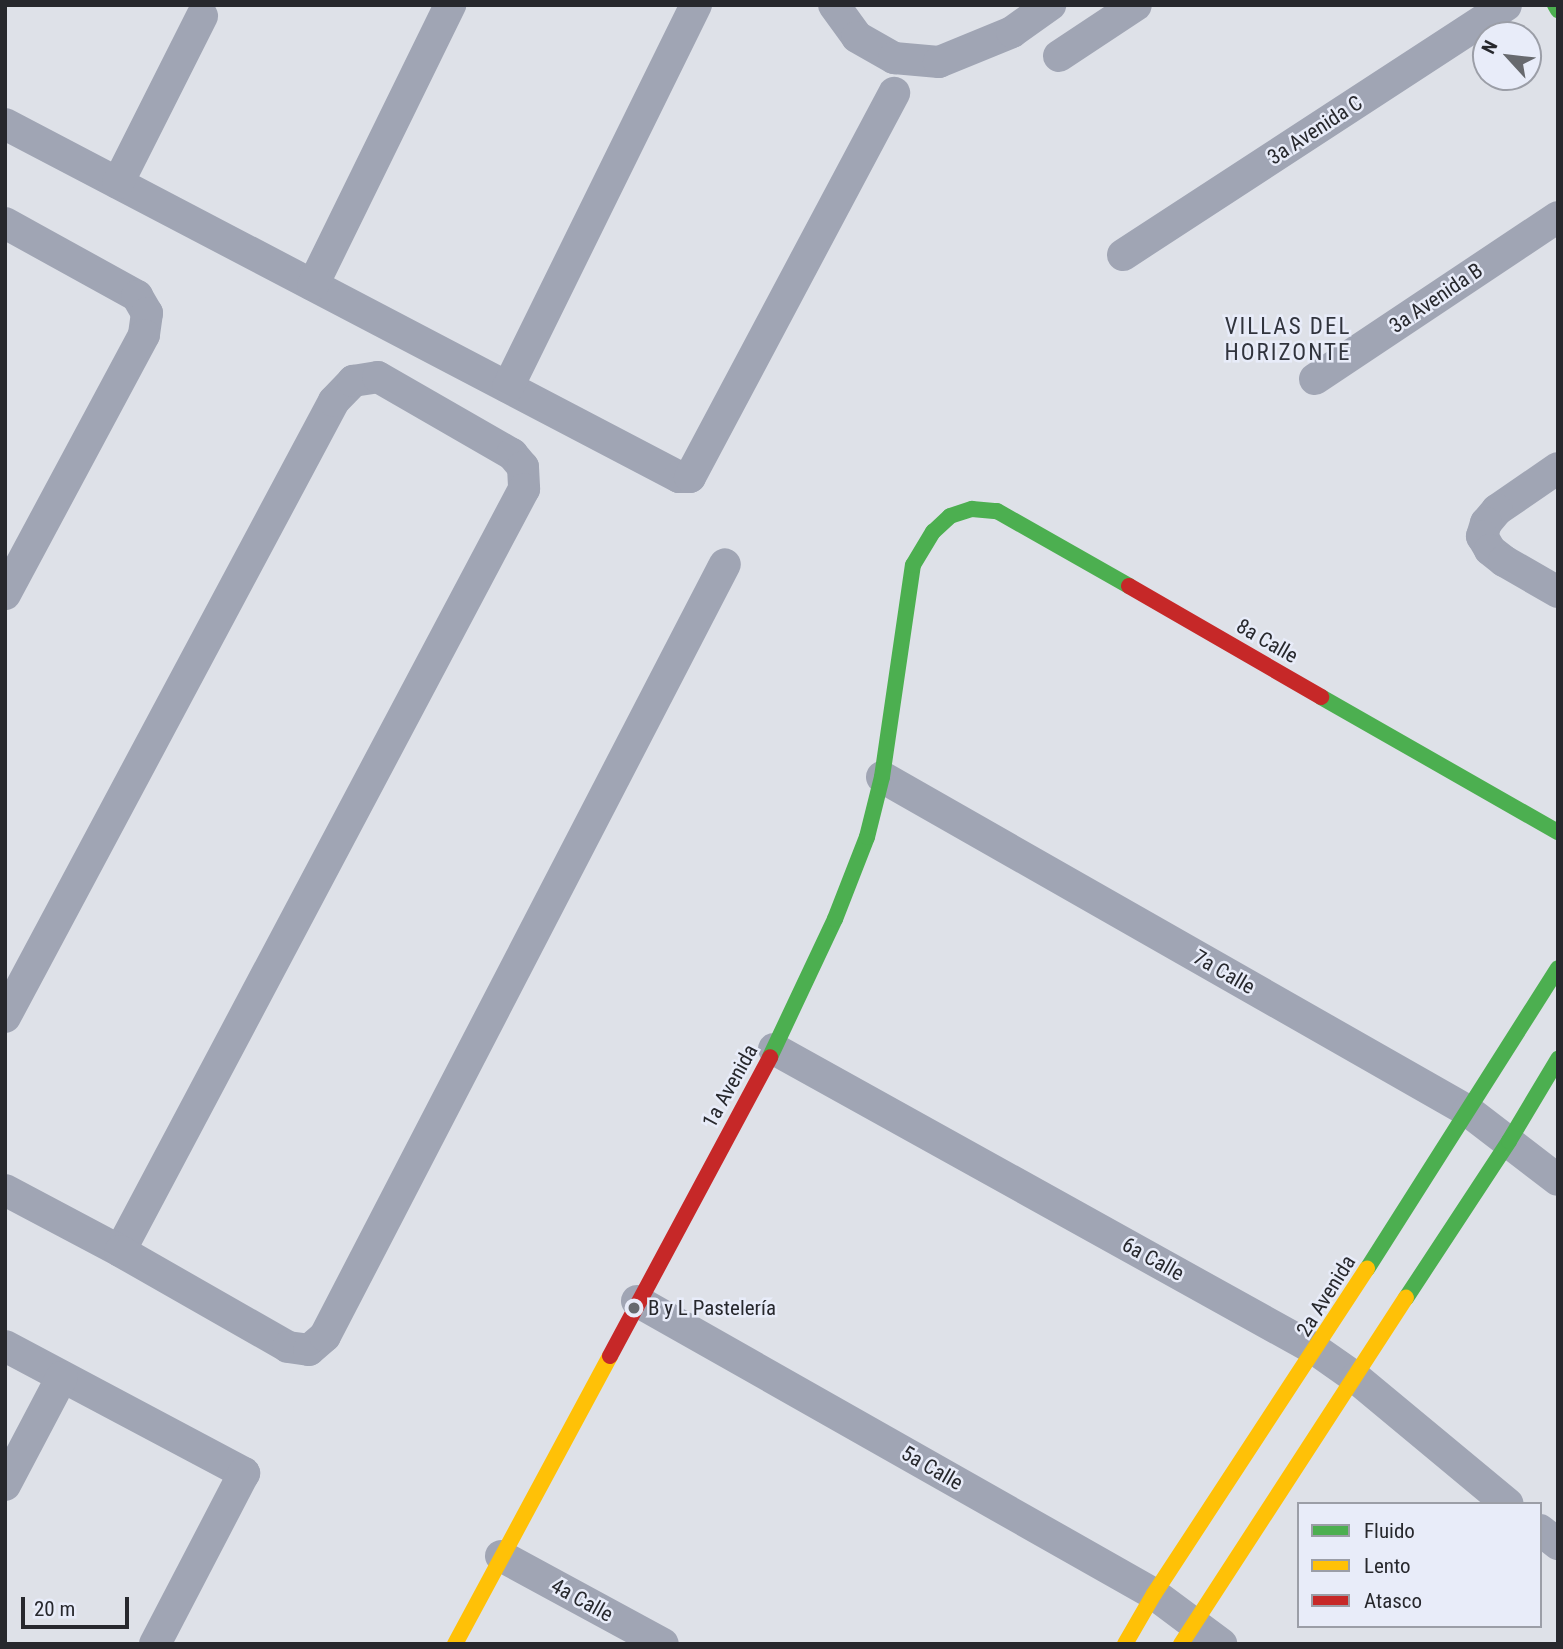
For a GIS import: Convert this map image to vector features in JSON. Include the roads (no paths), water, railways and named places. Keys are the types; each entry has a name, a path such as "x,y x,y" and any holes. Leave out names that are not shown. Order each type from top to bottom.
{"street":[{"path":"313,285 450,5"},
{"path":"508,387 696,5"},
{"path":"834,5 857,37 894,58 939,62 1012,32 1050,5"},
{"path":"1059,56 1136,5"},
{"name":"3a Avenida C","path":"1123,255 1506,5"},
{"path":"1555,5 1558,10"},
{"path":"118,183 202,16"},
{"path":"5,124 679,477 690,477 894,93"},
{"name":"3a Avenida B","path":"1315,379 1558,217"},
{"path":"5,223 137,296 147,313 144,335 5,594"},
{"path":"5,1017 334,401 353,382 378,377 512,454 523,467 524,489 120,1251"},
{"path":"1558,468 1497,510 1486,523 1482,536 1490,550 1504,561 1558,592"},
{"name":"8a Calle","path":"950,516 972,509 997,511 1558,832"},
{"name":"1a Avenida","path":"455,1644 774,1049 839,907 867,836 882,777 913,565 933,532 950,516"},
{"path":"5,1190 288,1346 309,1350 325,1336 725,564"},
{"name":"7a Calle","path":"882,777 1468,1111 1558,1180"},
{"name":"2a Avenida","path":"1125,1644 1154,1594 1317,1350 1558,968"},
{"name":"6a Calle","path":"774,1049 1317,1350 1356,1378 1506,1502"},
{"path":"1188,1633 1509,1141 1558,1059"},
{"name":"5a Calle","path":"637,1301 1154,1594 1188,1633 1221,1644"},
{"path":"5,1346 244,1473 155,1644"},
{"path":"5,1485 62,1377"},
{"path":"1542,1532 1558,1544"},
{"name":"4a Calle","path":"501,1556 663,1644"}],"place":[{"name":"B y L Pastelería","path":"634,1308"}],"district":[{"name":"VILLAS DEL HORIZONTE","path":"1288,340"}]}
